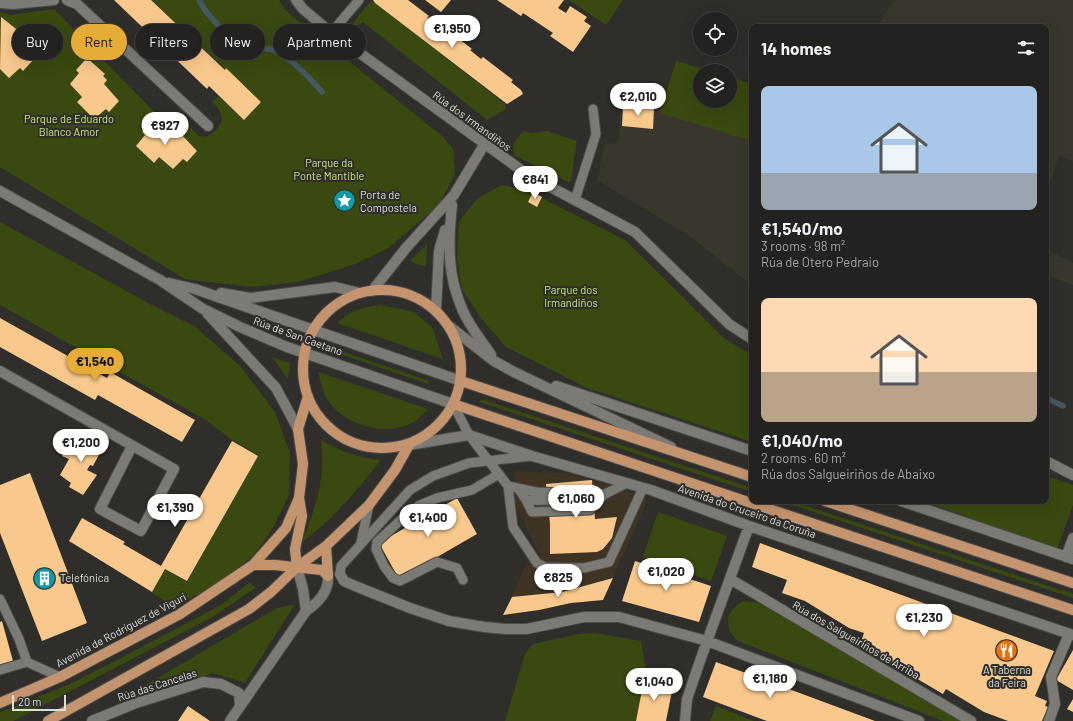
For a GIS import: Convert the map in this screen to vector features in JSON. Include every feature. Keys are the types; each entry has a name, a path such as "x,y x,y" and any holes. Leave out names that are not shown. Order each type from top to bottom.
{"main road":[{"path":"372,291 397,291 416,297 436,311 449,326 457,344 462,371 453,404 434,430 409,445 375,449 349,442 323,422 308,396 303,369 305,352 313,331 338,304 360,294 372,291"},
{"path":"460,381 749,476"},
{"name":"Avenida de Rodríguez de Viguri","path":"0,703 60,677 180,614 253,565 286,528 299,498 303,464 298,429 308,396"},
{"name":"Avenida do Cruceiro da Coruña","path":"453,404 749,502"},
{"path":"48,721 249,609 272,592 297,567 326,546 369,505 395,470 409,445"},
{"path":"297,567 295,549 302,516 299,498"},
{"name":"Avenida do Cruceiro da Coruña","path":"754,504 1073,610"},
{"path":"834,504 1073,583"},
{"path":"326,546 328,576"},
{"path":"253,565 276,565 322,570 328,576"}],"street":[{"path":"0,3 13,4 54,0"},
{"path":"67,0 77,4 208,126"},
{"name":"Rúa dos Irmandiños","path":"296,0 303,9 320,24"},
{"name":"Rúa dos Irmandiños","path":"366,59 528,176 627,227 642,237 729,324 749,337"},
{"path":"372,291 406,248 454,195 484,145"},
{"name":"Rúa de San Caetano","path":"0,191 160,280 203,309 240,327 305,352 453,404"},
{"path":"436,311 439,251 454,195"},
{"path":"452,205 448,239 450,269 454,288 464,312 494,360"},
{"name":"Rúa de San Caetano","path":"160,280 195,289 460,381"},
{"path":"195,289 250,298 335,287 360,294"},
{"path":"203,309 276,388 298,429"},
{"path":"449,326 494,360 514,372 696,459"},
{"path":"0,372 174,469 141,531 100,509 132,446"},
{"path":"514,372 749,450"},
{"name":"Avenida do Cruceiro da Coruña","path":"409,445 469,435 532,456 643,488 749,526 1071,634"},
{"path":"1049,463 1073,475"},
{"path":"910,504 1070,558 1073,538"},
{"path":"685,721 687,699 749,526"},
{"path":"297,567 303,588 306,611"},
{"path":"230,721 306,611 314,605 327,588 328,576"},
{"path":"342,577 410,608 449,621 484,627 506,629 527,628 584,617 619,617 707,642 919,721"},
{"name":"Rúa dos Salgueiriños de Arriba","path":"730,579 971,721"},
{"path":"1049,721 1055,704 1051,678 1071,634"},
{"name":"Rúa das Cancelas","path":"92,721 136,703 204,682 221,684 239,693 240,706"}],"lane":[{"path":"339,24 359,0"},
{"path":"575,200 596,134 593,109"},
{"path":"453,404 469,435 508,486 512,527 537,563 545,567 584,568 609,562 643,488"},
{"path":"342,577 341,566 360,543 410,490 433,476 451,468 469,463 532,456"},
{"path":"463,580 457,568 437,562 400,581 393,578 384,566 376,549 377,542 405,516 420,506 437,498 472,490 499,474"},
{"path":"518,488 526,500 597,501 605,494 627,483"},
{"path":"508,486 536,492 605,494"},
{"path":"360,543 369,505"},
{"path":"0,599 19,639 27,662"},
{"path":"0,670 27,662 60,677"}],"shaded area":[{"path":"894,0 1073,0 1073,162 1059,155 1049,187 1049,24 879,24"},
{"path":"676,61 693,66 693,108 737,108 737,79 749,83 749,283 688,235 597,180 605,144 618,143 622,101 640,99 663,103"},
{"path":"1049,251 1073,263 1073,285 1049,276"},
{"path":"516,471 571,474 627,491 648,500 603,600 571,603 539,610 503,615 527,562 541,556 512,498"}],"green space":[{"name":"Parque da Ponte Mantible","path":"151,0 279,0 285,10 302,24 273,24 273,60 347,60 442,136 453,148 455,174 439,205 387,249 355,264 298,282 251,287 185,279 0,167 0,12 11,15 54,9 71,26 71,60 104,60 160,118 136,146 153,163 159,157 173,169 183,159 187,162 197,151 181,134 179,136 174,132 171,135 168,132 180,117 199,136 206,137 220,125 222,117 217,107 212,102 219,96 244,119 261,102 216,60 265,60 265,24 210,24 210,55 202,47 202,24 177,24"},
{"path":"569,0 623,0 606,25"},
{"path":"373,1 505,104 505,110 487,120 366,24 363,22 361,24 352,24 369,3"},
{"path":"676,61 693,66 693,108 737,108 737,79 749,83 749,140 660,113"},
{"path":"524,131 531,133 547,131 577,141 571,181 568,182 514,155 513,148 515,142"},
{"name":"Parque dos Irmandiños","path":"502,185 525,190 625,240 725,339 749,353 749,441 587,388 506,347 480,317 462,289 457,258 459,221 478,198"},
{"path":"0,222 150,304 194,326 240,366 275,412 290,453 289,495 271,531 253,556 207,590 173,606 151,592 165,569 187,582 258,455 231,439 204,419 0,305"},
{"path":"427,244 426,267 410,261"},
{"path":"381,305 414,312 432,327 443,359 337,323 347,315 357,310"},
{"path":"335,349 429,381 428,384 334,352"},
{"path":"272,357 290,363 288,379"},
{"path":"318,372 428,409 416,421 402,427 389,429 363,426 340,413 331,404 324,393"},
{"path":"481,399 749,487 749,491 480,402"},
{"path":"321,440 365,458 381,460 335,514 302,542 319,492 322,468"},
{"path":"1049,477 1073,485 1073,505 1057,549 931,504 1049,504"},
{"path":"789,504 800,504 1073,594 1073,598"},
{"path":"658,512 727,536 711,581 643,557"},
{"path":"250,582 255,588 211,618 13,721 0,721 0,712 68,685 117,660 221,605"},
{"path":"744,601 759,603 963,721 943,721 738,641 730,630 728,619 733,609"},
{"path":"295,604 245,683 213,673 119,705 117,702 277,608"},
{"path":"594,633 641,641 648,683 641,721 505,721 525,654 533,644 579,634"},
{"path":"716,706 754,721 710,721"}],"building":[{"path":"114,0 151,0 176,24 139,24"},
{"path":"373,0 408,0 429,16 427,18 439,26 440,24 472,49 470,50 481,59 483,57 513,80 511,82 521,90 523,94 507,104"},
{"path":"425,0 451,0 441,12"},
{"path":"497,0 564,0 558,8 566,13 570,6 587,17 584,21 591,26 573,52 550,36 553,33 523,13 521,16"},
{"path":"1,17 12,26 12,60 33,60 23,71 20,68 9,78 0,69"},
{"path":"202,48 210,56 210,60 214,60 225,70 226,68 261,102 244,120 209,86 207,89 177,60 202,60"},
{"path":"85,60 89,60 105,74 103,76 107,80 104,84 119,101 109,112 106,109 94,119 77,102 82,97 70,84 79,73 76,70"},
{"path":"623,106 654,108 653,129 622,126"},
{"path":"153,120 171,135 174,132 179,136 181,134 197,151 187,162 183,159 173,169 159,157 154,163 136,146 145,135 142,132"},
{"path":"533,192 542,197 537,207 528,202"},
{"path":"0,318 107,378 110,372 195,420 182,442 98,395 95,400 0,347"},
{"path":"73,435 86,441 88,437 104,445 93,466 90,465 87,470 97,475 83,495 69,487 71,483 60,475 69,459 62,456"},
{"path":"232,441 258,456 187,581 165,569 152,592 69,541 82,518 125,542 123,544 161,566"},
{"name":"Telefónica","path":"30,473 87,623 42,641 0,533 0,485"},
{"path":"592,480 595,519 617,517 612,538 603,549 597,552 550,554 550,524 546,484"},
{"path":"457,498 477,534 399,579 379,543"},
{"path":"760,543 1054,651 1035,696 1047,701 1045,706 1048,707 1042,721 1008,721 984,712 946,689 943,694 873,653 876,647 862,639 864,633 849,628 805,601 782,593 787,580 752,567"},
{"path":"635,561 711,586 699,622 622,601"},
{"path":"613,578 603,600 571,603 539,610 503,615 512,597 562,592"},
{"path":"2,621 13,661 0,665 0,622"},
{"path":"1073,650 1073,690 1056,680"},
{"path":"716,662 875,721 767,721 703,697"},
{"path":"644,680 673,686 666,721 636,721"},
{"path":"1073,699 1073,712 1067,709"},
{"path":"188,706 210,721 178,721"}],"waterway":[{"path":"199,0 213,19 234,40 246,48 270,49 286,57 322,92"},
{"path":"1049,399 1063,406"}],"place":[{"name":"Porta de Compostela","path":"344,201"},
{"name":"Telefónica","path":"44,578"},
{"name":"A Taberna da Feira","path":"1007,650"}],"park label":[{"name":"Parque de Eduardo Blanco Amor","path":"69,125"}]}
